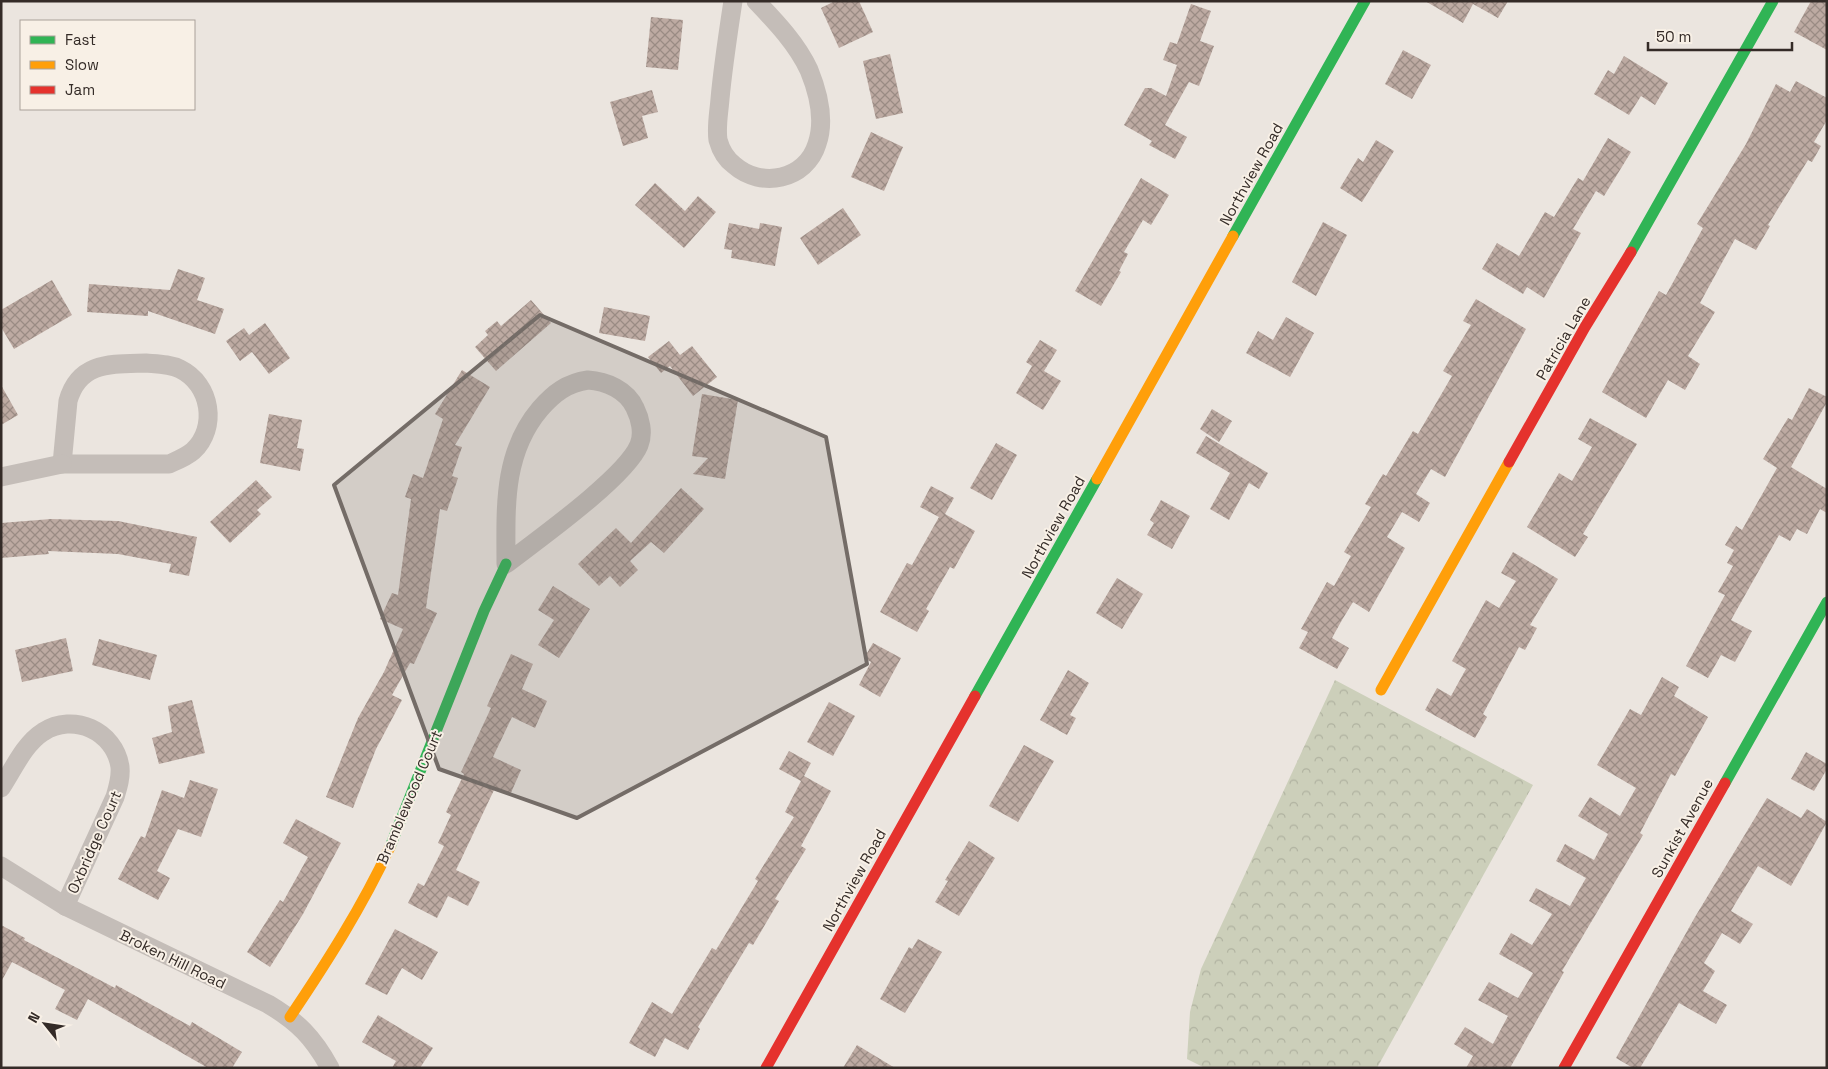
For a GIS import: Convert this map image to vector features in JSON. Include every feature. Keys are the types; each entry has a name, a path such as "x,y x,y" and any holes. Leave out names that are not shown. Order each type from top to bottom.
{"street":[{"path":"733,1 724,60 718,140 726,159 738,169 749,176 772,180 798,170 809,159 817,145 820,130 820,114 816,92 808,69 793,44 756,1"},
{"name":"Northview Road","path":"766,1068 1365,1"},
{"name":"Patricia Lane","path":"1381,690 1585,327 1613,284 1774,1"},
{"path":"1,477 62,464 150,465 169,464 182,459 194,451 206,430 207,400 203,391 189,375 167,365 110,364 90,370 81,377 71,392 64,429 62,464"},
{"name":"Bramblewood Court","path":"290,1017 336,949 360,908 389,848 484,611 506,564 506,497 509,471 519,442 532,418 550,398 570,385 588,380 613,386 634,404 639,416 640,444 630,462 568,516 506,564"},
{"name":"Sunkist Avenue","path":"1564,1068 1827,602"},
{"name":"Oxbridge Court","path":"1,788 35,738 52,727 64,724 79,724 92,729 103,735 117,756 120,779 115,797 65,906"},
{"name":"Broken Hill Road","path":"1,866 65,906 268,1004 290,1017 310,1037 330,1068"}],"highlighted area":[{"path":"540,315 826,437 867,664 577,818 439,769 334,485"}],"green space":[{"path":"1335,680 1533,785 1377,1068 1205,1068 1187,1059 1190,1012 1201,969"}],"building":[{"path":"835,1 859,1 873,32 839,48 821,8"},
{"path":"1425,1 1508,1 1498,18 1473,4 1463,23"},
{"path":"1811,1 1827,1 1827,50 1794,32"},
{"path":"1191,4 1211,11 1200,41 1214,46 1199,86 1189,82 1165,125 1187,137 1175,159 1149,145 1152,141 1124,125 1145,88 1151,88 1166,96 1177,65 1163,60 1170,42 1177,44"},
{"path":"651,17 683,20 678,70 646,67"},
{"path":"1403,50 1431,65 1412,99 1385,84"},
{"path":"890,54 903,113 876,119 863,61"},
{"path":"1624,56 1668,83 1655,105 1641,96 1629,115 1594,94 1608,70 1614,74"},
{"path":"1796,81 1827,98 1827,120 1814,142 1821,146 1812,162 1808,160 1768,225 1770,226 1756,250 1735,239 1700,303 1715,312 1688,356 1700,364 1685,390 1668,380 1646,418 1602,392 1659,291 1666,295 1703,228 1697,224 1746,144 1776,84 1790,92"},
{"path":"652,90 658,112 642,116 648,138 623,146 610,102"},
{"path":"871,132 903,147 884,191 851,177"},
{"path":"1608,138 1631,152 1604,196 1596,191 1573,229 1581,233 1544,298 1527,287 1523,294 1482,269 1497,243 1519,256 1545,212 1554,217 1578,178 1583,181"},
{"path":"1376,140 1394,151 1362,202 1340,188 1358,158 1363,162"},
{"path":"1141,178 1169,195 1151,225 1143,220 1124,252 1128,254 1119,271 1121,272 1101,306 1075,291"},
{"path":"655,183 685,211 698,196 716,212 684,248 635,205"},
{"path":"843,208 861,235 818,265 800,238"},
{"path":"1323,222 1347,235 1316,296 1292,282"},
{"path":"729,223 759,229 760,223 782,227 775,266 731,258 732,250 724,249"},
{"path":"178,269 205,278 197,300 224,309 215,334 148,311 148,316 87,312 89,284 170,290"},
{"path":"52,280 72,315 14,349 1,327 1,310"},
{"path":"1476,299 1526,329 1445,477 1431,469 1416,494 1430,503 1419,522 1402,512 1387,537 1405,548 1369,612 1353,602 1342,620 1332,638 1349,648 1337,669 1299,648 1308,632 1301,629 1327,582 1334,586 1351,556 1344,552 1371,507 1365,504 1383,474 1386,476 1413,431 1418,434 1452,376 1443,371 1471,325 1463,321"},
{"path":"531,300 551,323 496,371 475,347 488,335 485,331 497,321 501,326"},
{"path":"604,307 650,316 645,341 599,333"},
{"path":"1286,317 1314,333 1290,377 1246,353 1258,331 1273,340"},
{"path":"265,323 290,358 269,374 252,352 240,361 226,341 244,328 249,335"},
{"path":"1040,340 1057,350 1044,371 1061,381 1043,410 1016,393 1032,366 1026,362"},
{"path":"669,341 680,355 692,346 717,377 693,396 670,366 661,373 648,357"},
{"path":"462,370 490,387 455,445 462,447 452,476 458,478 447,511 440,509 426,608 437,613 414,664 410,663 392,695 402,700 376,749 353,808 326,797 358,718 384,672 403,629 380,619 392,593 398,595 411,499 405,497 413,474 423,478 443,419 435,414"},
{"path":"1,385 18,415 1,425"},
{"path":"1809,388 1827,397 1827,402 1791,467 1827,489 1827,513 1820,509 1807,534 1797,529 1790,541 1779,535 1731,620 1752,631 1735,662 1721,655 1708,678 1686,666 1725,595 1718,592 1733,566 1727,563 1734,550 1725,545 1736,526 1742,530 1777,468 1763,459 1788,418 1792,420"},
{"path":"702,394 738,400 725,479 693,474 708,458 692,456"},
{"path":"1212,409 1232,421 1219,442 1200,429"},
{"path":"269,414 302,420 297,448 304,449 300,471 260,463"},
{"path":"1590,418 1637,444 1583,534 1588,537 1575,557 1527,527 1559,473 1572,481 1592,447 1578,439"},
{"path":"1206,436 1268,473 1259,489 1249,483 1229,520 1210,509 1230,473 1196,453"},
{"path":"996,443 1017,455 992,500 970,488"},
{"path":"256,480 272,497 257,510 261,514 230,543 210,522"},
{"path":"931,486 954,498 945,514 975,531 954,569 950,567 926,609 929,611 917,632 880,612 907,563 912,565 939,517 920,507"},
{"path":"681,488 704,509 664,553 651,542 630,561 638,570 620,587 610,576 599,586 578,564 616,528 631,543"},
{"path":"1161,500 1190,516 1172,549 1147,535 1154,523 1150,520"},
{"path":"51,519 118,521 197,537 189,576 169,572 171,564 118,554 48,551 49,554 1,558 1,523"},
{"path":"1513,552 1558,579 1530,625 1537,628 1525,650 1519,647 1483,714 1487,717 1475,738 1425,710 1437,688 1451,696 1466,669 1452,661 1486,600 1499,608 1516,581 1501,573"},
{"path":"1117,578 1143,594 1122,629 1096,613"},
{"path":"553,586 590,609 559,658 538,645 554,620 538,610"},
{"path":"66,638 73,671 22,682 15,650"},
{"path":"99,639 157,655 150,680 92,665"},
{"path":"873,643 901,658 880,697 859,685 871,662 864,658"},
{"path":"511,654 533,664 522,689 547,701 535,728 512,717 493,757 521,770 510,795 495,788 456,870 480,882 468,906 448,896 437,918 408,903 418,883 424,886 444,846 438,843 451,815 446,812 464,774 461,772 491,708 487,706"},
{"path":"1068,670 1089,683 1070,715 1076,718 1067,735 1040,720"},
{"path":"1662,677 1679,687 1674,696 1708,717 1675,776 1671,774 1640,833 1643,835 1562,971 1564,972 1510,1068 1466,1068 1473,1056 1454,1044 1465,1027 1493,1044 1508,1016 1478,1000 1489,982 1518,998 1533,973 1499,954 1511,933 1532,945 1552,914 1529,901 1536,888 1570,906 1586,878 1556,861 1565,844 1594,860 1608,834 1578,816 1590,797 1620,816 1636,788 1597,765 1630,709 1641,715"},
{"path":"192,700 205,753 159,764 152,738 172,732 168,706"},
{"path":"829,702 855,716 833,756 807,742"},
{"path":"1024,745 1054,761 1018,822 989,806"},
{"path":"789,751 811,763 804,776 831,791 801,846 806,849 775,899 779,901 753,945 749,943 698,1027 700,1029 688,1050 665,1038 655,1057 629,1043 652,1002 672,1014 712,948 716,950 758,881 755,879 794,817 785,812 801,781 779,769"},
{"path":"1806,752 1827,764 1827,769 1814,791 1791,779"},
{"path":"190,780 218,789 201,837 178,829 157,871 170,878 158,900 118,879 141,836 145,838 162,790 184,798"},
{"path":"1767,798 1801,818 1807,809 1827,822 1791,886 1758,866 1731,911 1753,924 1740,944 1722,933 1704,963 1715,971 1703,991 1727,1005 1716,1024 1679,1003 1640,1068 1633,1068 1616,1058 1695,917"},
{"path":"296,819 341,843 303,914 270,967 247,952 280,900 283,902 308,857 283,843"},
{"path":"969,841 995,858 959,916 935,902 948,881 945,880"},
{"path":"1,925 25,938 24,940 115,988 116,985 190,1026 192,1022 242,1052 232,1068 208,1068 88,999 77,1020 55,1009 65,990 12,962 1,982"},
{"path":"395,929 438,952 422,980 402,968 387,995 365,984"},
{"path":"918,939 942,952 905,1013 880,999 909,947 912,949"},
{"path":"378,1015 433,1048 420,1068 392,1068 396,1061 362,1042"},
{"path":"857,1045 895,1068 843,1068"}],"traffic: fast":[{"path":"1233,236 1365,1"},
{"path":"1631,252 1773,1"},
{"path":"975,696 1097,479"},
{"path":"390,847 484,611 506,564"},
{"path":"1725,783 1827,602"}],"traffic: slow":[{"path":"1097,479 1233,236"},
{"path":"1381,690 1509,462"},
{"path":"290,1017 343,934 368,891 390,847"}],"traffic: jam":[{"path":"1509,462 1585,327 1631,252"},
{"path":"766,1068 975,696"},
{"path":"1564,1068 1725,783"}]}
